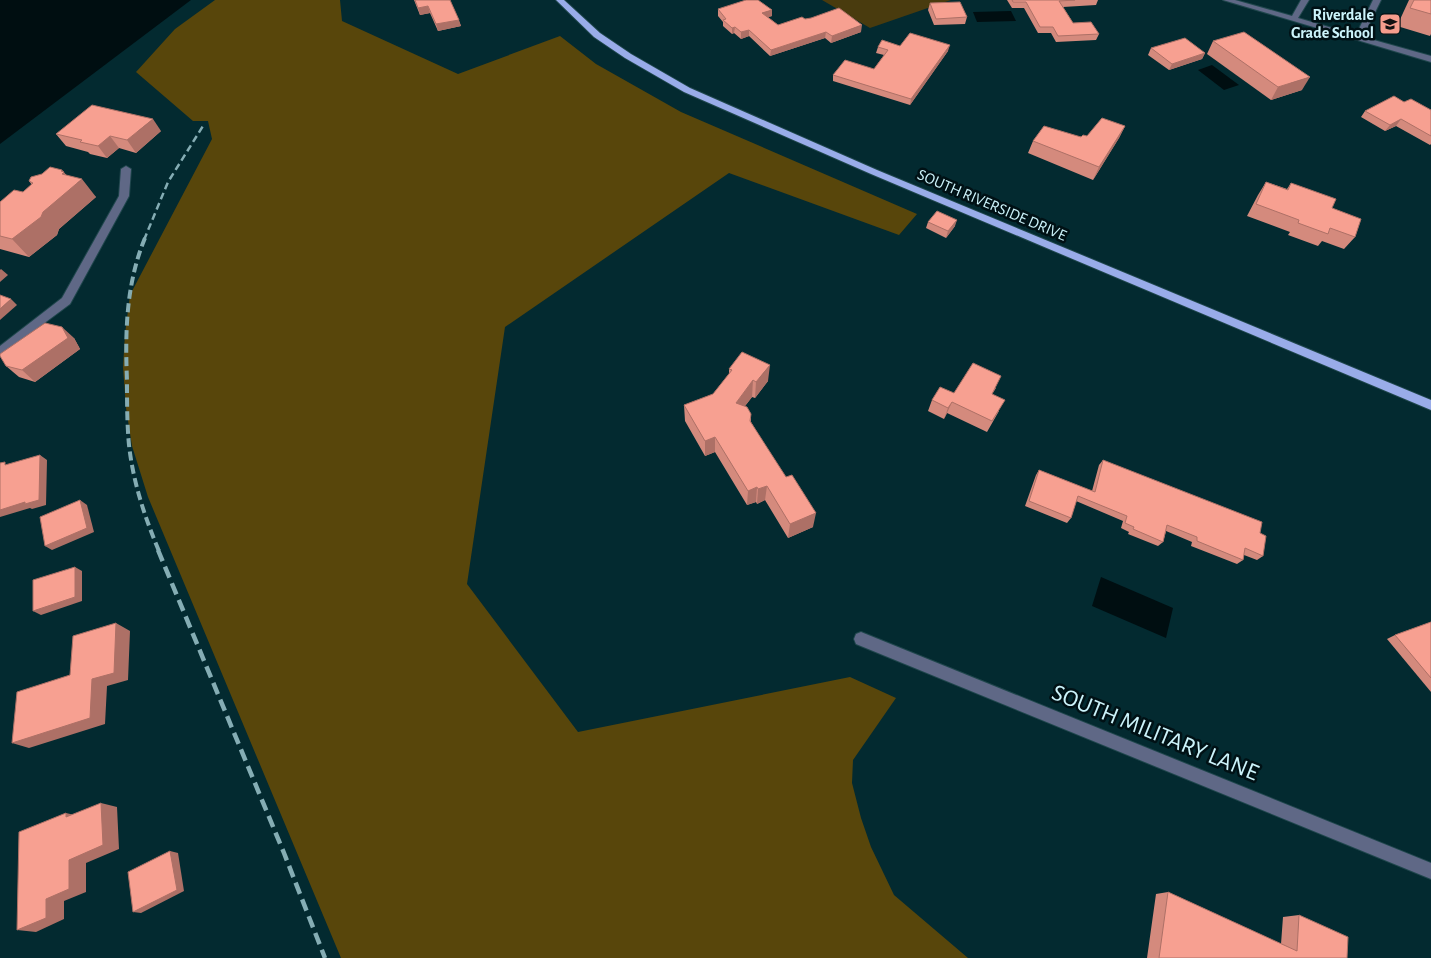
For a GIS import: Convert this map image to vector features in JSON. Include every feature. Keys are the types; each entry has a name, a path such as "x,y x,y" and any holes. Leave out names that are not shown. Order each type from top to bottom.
{"main road":[{"name":"SOUTH RIVERSIDE DRIVE","path":"560,0 574,15 605,40 628,56 687,90 892,180 1431,405"}],"street":[{"path":"1227,0 1431,59"},
{"path":"1294,20 1305,0"},
{"path":"1358,38 1377,0"},
{"path":"0,352 66,301 124,196 126,169"},
{"name":"SOUTH MILITARY LANE","path":"861,639 1431,871"}],"shaded area":[{"path":"0,0 191,0 0,144"},
{"path":"215,0 340,0 342,21 458,74 560,36 596,64 681,112 917,214 899,235 729,173 505,327 467,584 578,732 850,677 896,698 853,760 852,783 861,818 871,847 894,895 968,958 341,958 148,497 132,446 126,408 123,367 130,295 212,139 208,121 193,121 136,72 175,29"},
{"path":"822,0 951,0 870,28"},
{"path":"1011,11 1016,21 977,22 973,12"},
{"path":"1212,65 1239,85 1224,90 1198,70"},
{"path":"1101,577 1173,608 1166,638 1092,606"}],"building":[{"path":"415,0 450,0 459,20 436,24 428,6 418,8"},
{"path":"746,0 758,0 772,10 762,13 778,25 802,17 805,19 811,18 839,8 862,25 832,36 826,32 771,50 749,30 741,32 735,27 732,28 723,20 726,19 718,9"},
{"path":"1012,0 1075,0 1059,1 1073,23 1091,22 1099,34 1058,36 1053,27 1040,27 1026,2 1013,2"},
{"path":"1414,0 1431,0 1431,14 1410,8"},
{"path":"960,2 967,17 936,19 930,3"},
{"path":"1244,32 1310,77 1278,87 1213,41"},
{"path":"910,33 950,45 911,99 833,75 845,60 874,69 888,50 878,47 882,40 900,46"},
{"path":"1185,38 1205,53 1172,64 1151,48"},
{"path":"1394,96 1404,102 1411,99 1431,110 1431,136 1401,119 1390,125 1365,111"},
{"path":"92,105 153,119 127,140 110,136 98,146 56,134"},
{"path":"1102,118 1125,126 1099,167 1033,141 1044,126 1081,137 1083,135 1087,136"},
{"path":"50,167 62,170 64,172 62,174 82,179 43,212 41,217 12,239 0,236 0,202 14,190 23,192 33,183 29,181 31,177 42,174"},
{"path":"1266,182 1288,190 1291,183 1336,199 1332,208 1361,219 1355,237 1330,228 1328,234 1298,223 1299,220 1256,204"},
{"path":"937,211 957,220 948,231 928,222"},
{"path":"0,295 11,299 0,309"},
{"path":"45,323 62,327 68,338 22,370 6,366 0,354"},
{"path":"742,352 770,365 756,382 753,380 736,403 747,407 751,414 750,421 786,477 792,475 816,513 790,524 767,486 758,489 757,487 748,491 715,437 705,441 684,405 713,394 732,370 729,369"},
{"path":"973,363 1001,376 992,394 1005,400 992,421 952,402 948,408 932,400 940,387 954,393"},
{"path":"40,455 39,500 25,504 25,502 0,510 0,463 5,462 5,465"},
{"path":"1103,460 1262,522 1260,533 1266,536 1263,556 1245,548 1243,560 1197,541 1197,537 1167,525 1163,542 1133,529 1134,527 1125,523 1127,516 1078,496 1071,518 1029,501 1039,470 1095,492"},
{"path":"80,500 87,528 45,546 40,517"},
{"path":"75,567 75,597 33,611 33,580"},
{"path":"1431,622 1431,678 1395,635"},
{"path":"116,623 114,673 92,679 90,718 12,743 17,692 70,675 73,636"},
{"path":"101,803 103,845 69,860 69,889 46,899 46,918 17,930 19,832 66,813 66,817"},
{"path":"170,851 177,890 133,912 128,872"},
{"path":"1168,892 1297,951 1299,915 1348,937 1347,958 1159,958"}],"railway":[{"path":"144,240 168,182 203,126"},
{"path":"145,238 134,273 128,308 126,344 128,429 131,459 137,486 144,513 159,551"},
{"path":"158,550 284,853 325,958"}],"place":[{"name":"Riverdale Grade School","path":"1390,24"}]}
